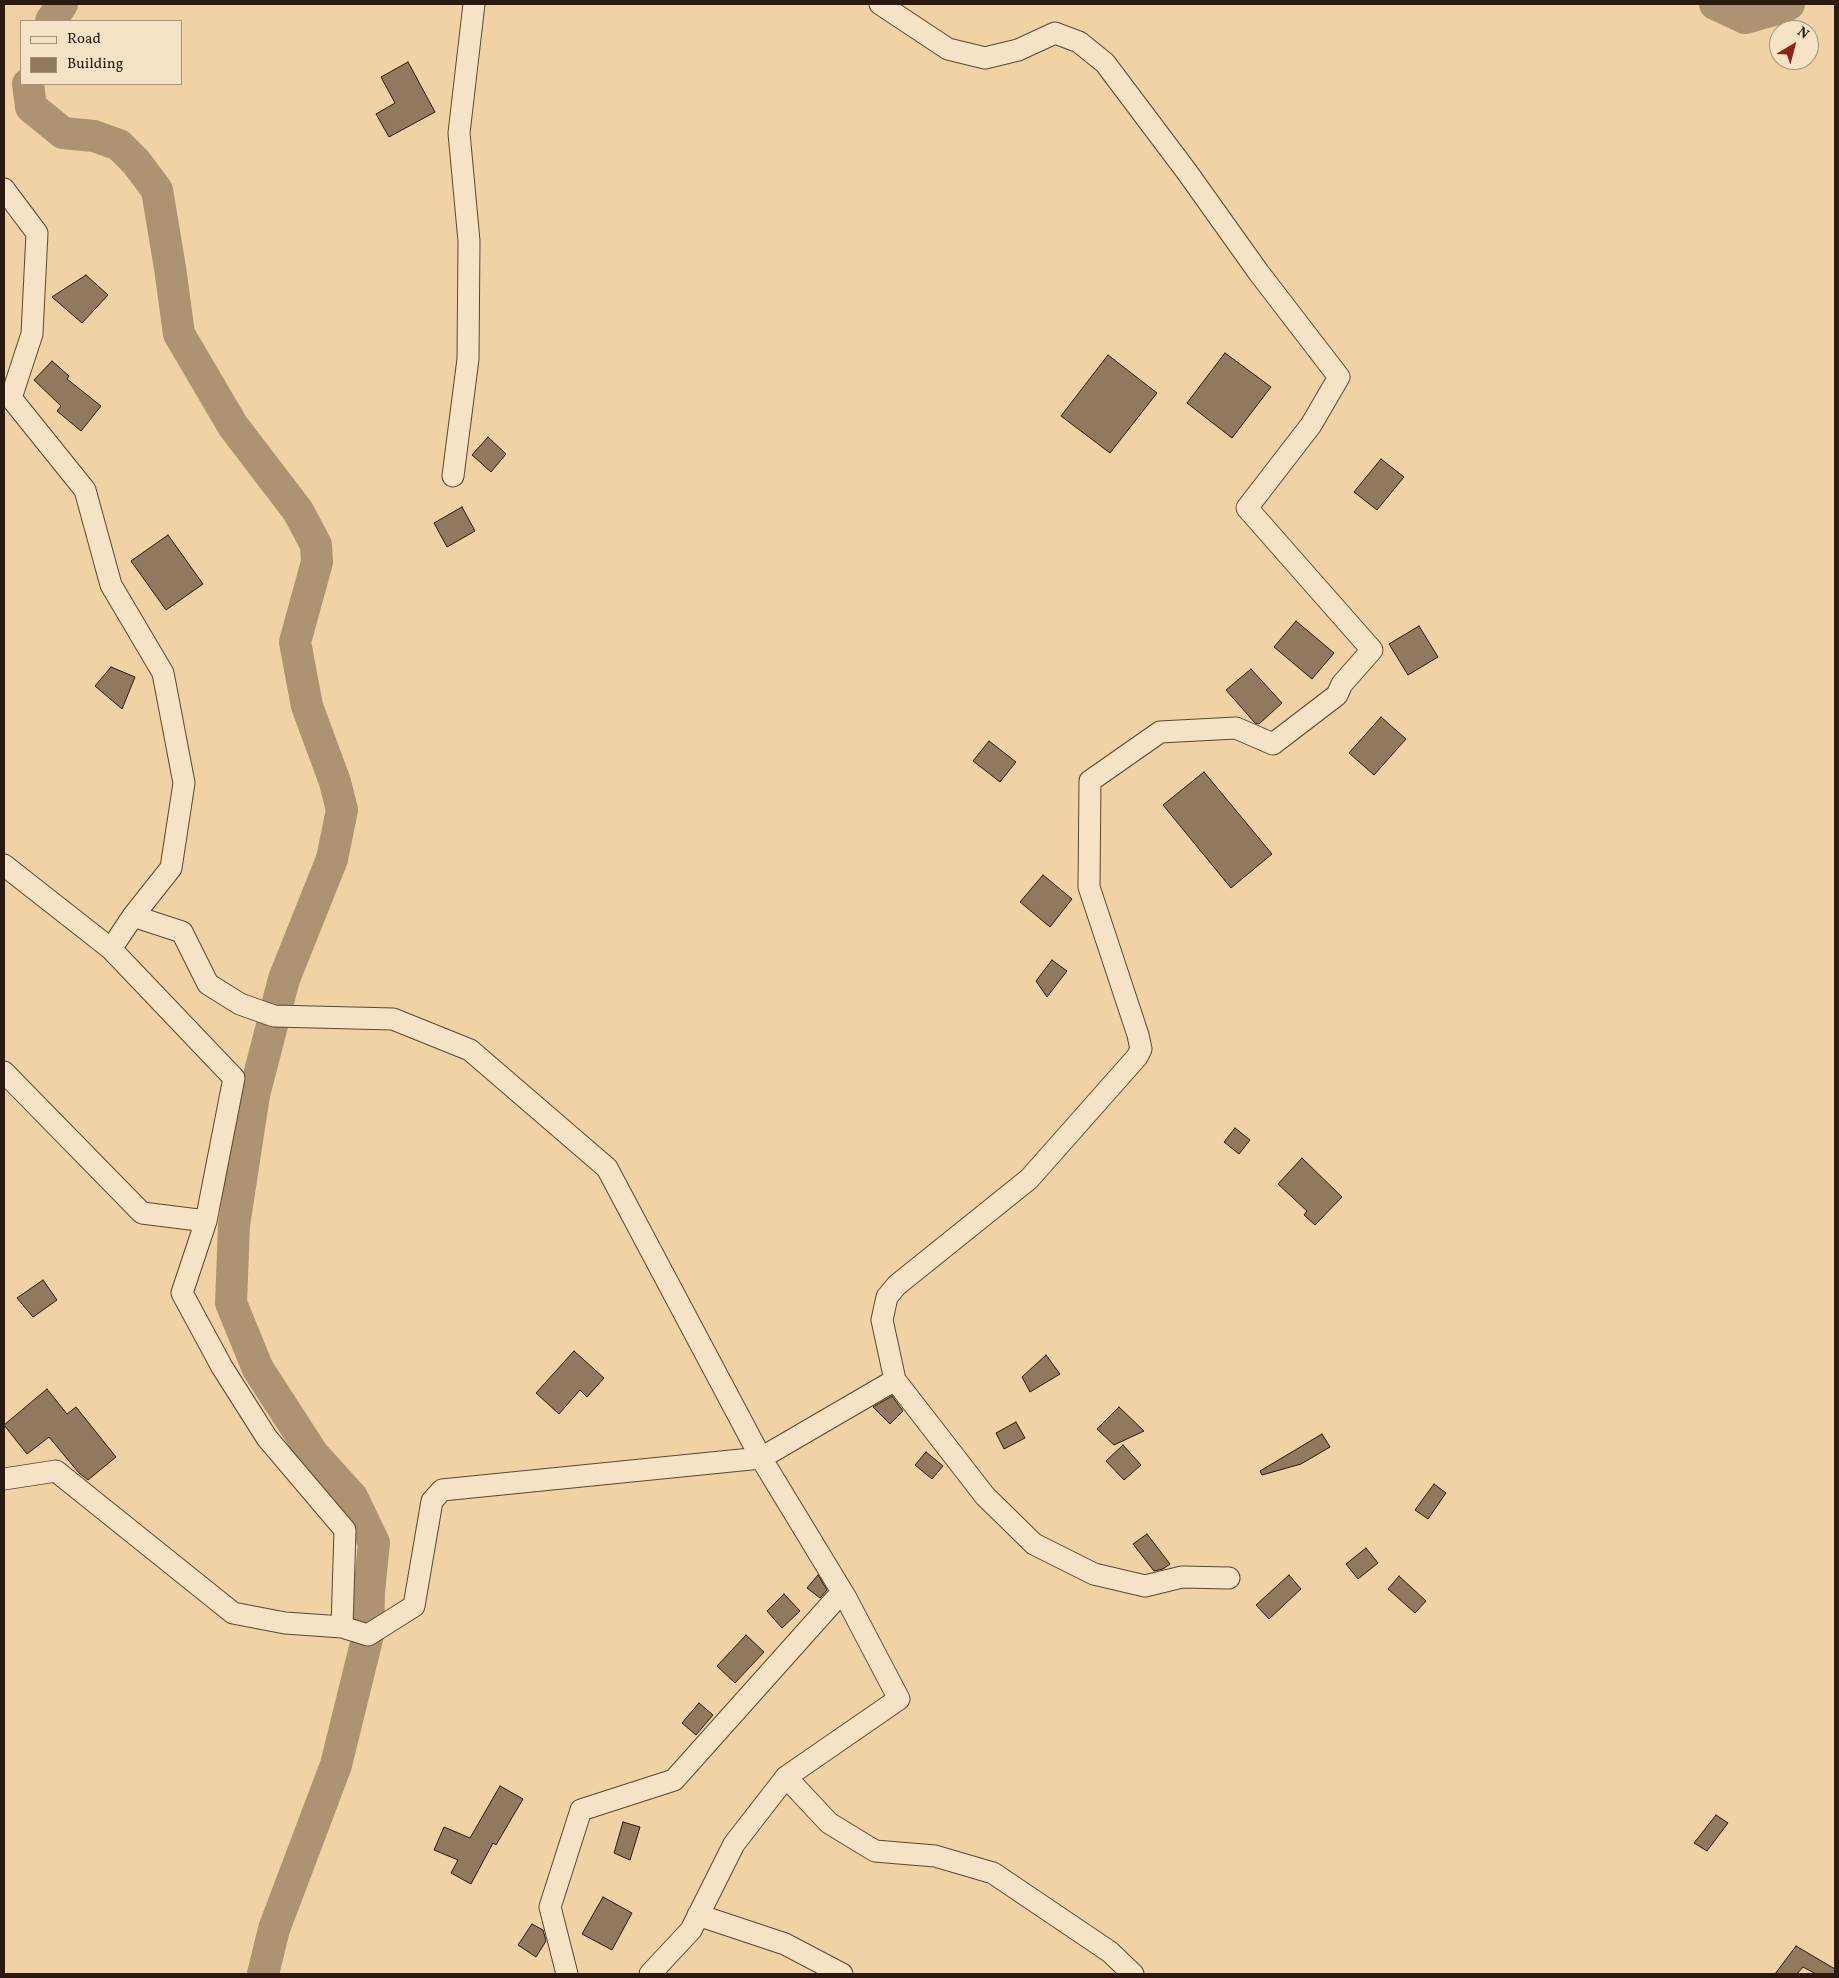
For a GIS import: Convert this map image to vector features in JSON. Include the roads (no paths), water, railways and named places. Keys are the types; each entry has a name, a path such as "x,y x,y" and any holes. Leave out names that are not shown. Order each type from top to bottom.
{"street":[{"path":"453,476 468,359 469,241 459,133 474,4"},
{"path":"880,4 948,49 985,58 1018,50 1055,33 1080,42 1105,63 1187,172 1259,273 1339,377 1311,425 1247,508 1372,650 1342,684 1337,695 1273,744 1236,728 1160,732 1090,781 1089,887 1141,1049 1137,1057 1029,1179 897,1285 887,1297 882,1320 895,1380 985,1496 1034,1544 1094,1574 1145,1586 1182,1577 1229,1578"},
{"path":"4,189 37,233 32,334 11,398 85,490 111,585 163,672 184,783 170,868 132,916 111,948"},
{"path":"4,865 111,948 234,1078 206,1221 182,1293 222,1367 267,1438 345,1530 342,1627"},
{"path":"132,916 182,932 208,984 240,1004 274,1016 393,1019 470,1050 607,1168 761,1458 842,1592 899,1699 786,1777 734,1844 691,1930 650,1974"},
{"path":"4,1072 142,1213 206,1221"},
{"path":"4,1479 56,1471 233,1613 285,1623 342,1627 368,1635 414,1606 432,1502 442,1490 761,1458 895,1380"},
{"path":"567,1974 550,1907 581,1810 674,1780 842,1592"},
{"path":"786,1777 829,1823 875,1851 935,1856 993,1873 1110,1952 1133,1974"},
{"path":"698,1915 784,1944 842,1974"}],"waterway":[{"path":"52,20 62,4"},
{"path":"1715,4 1745,18 1789,4"},
{"path":"28,85 31,107 63,133 94,136 119,145 136,162 157,190 179,334 233,426 298,511 316,545 317,562 295,642 307,706 335,782 342,810 332,859 284,979 254,1095 234,1225 231,1303 258,1369 313,1454 352,1497 374,1543 369,1592 368,1635 336,1765 274,1929 263,1974"}]}
